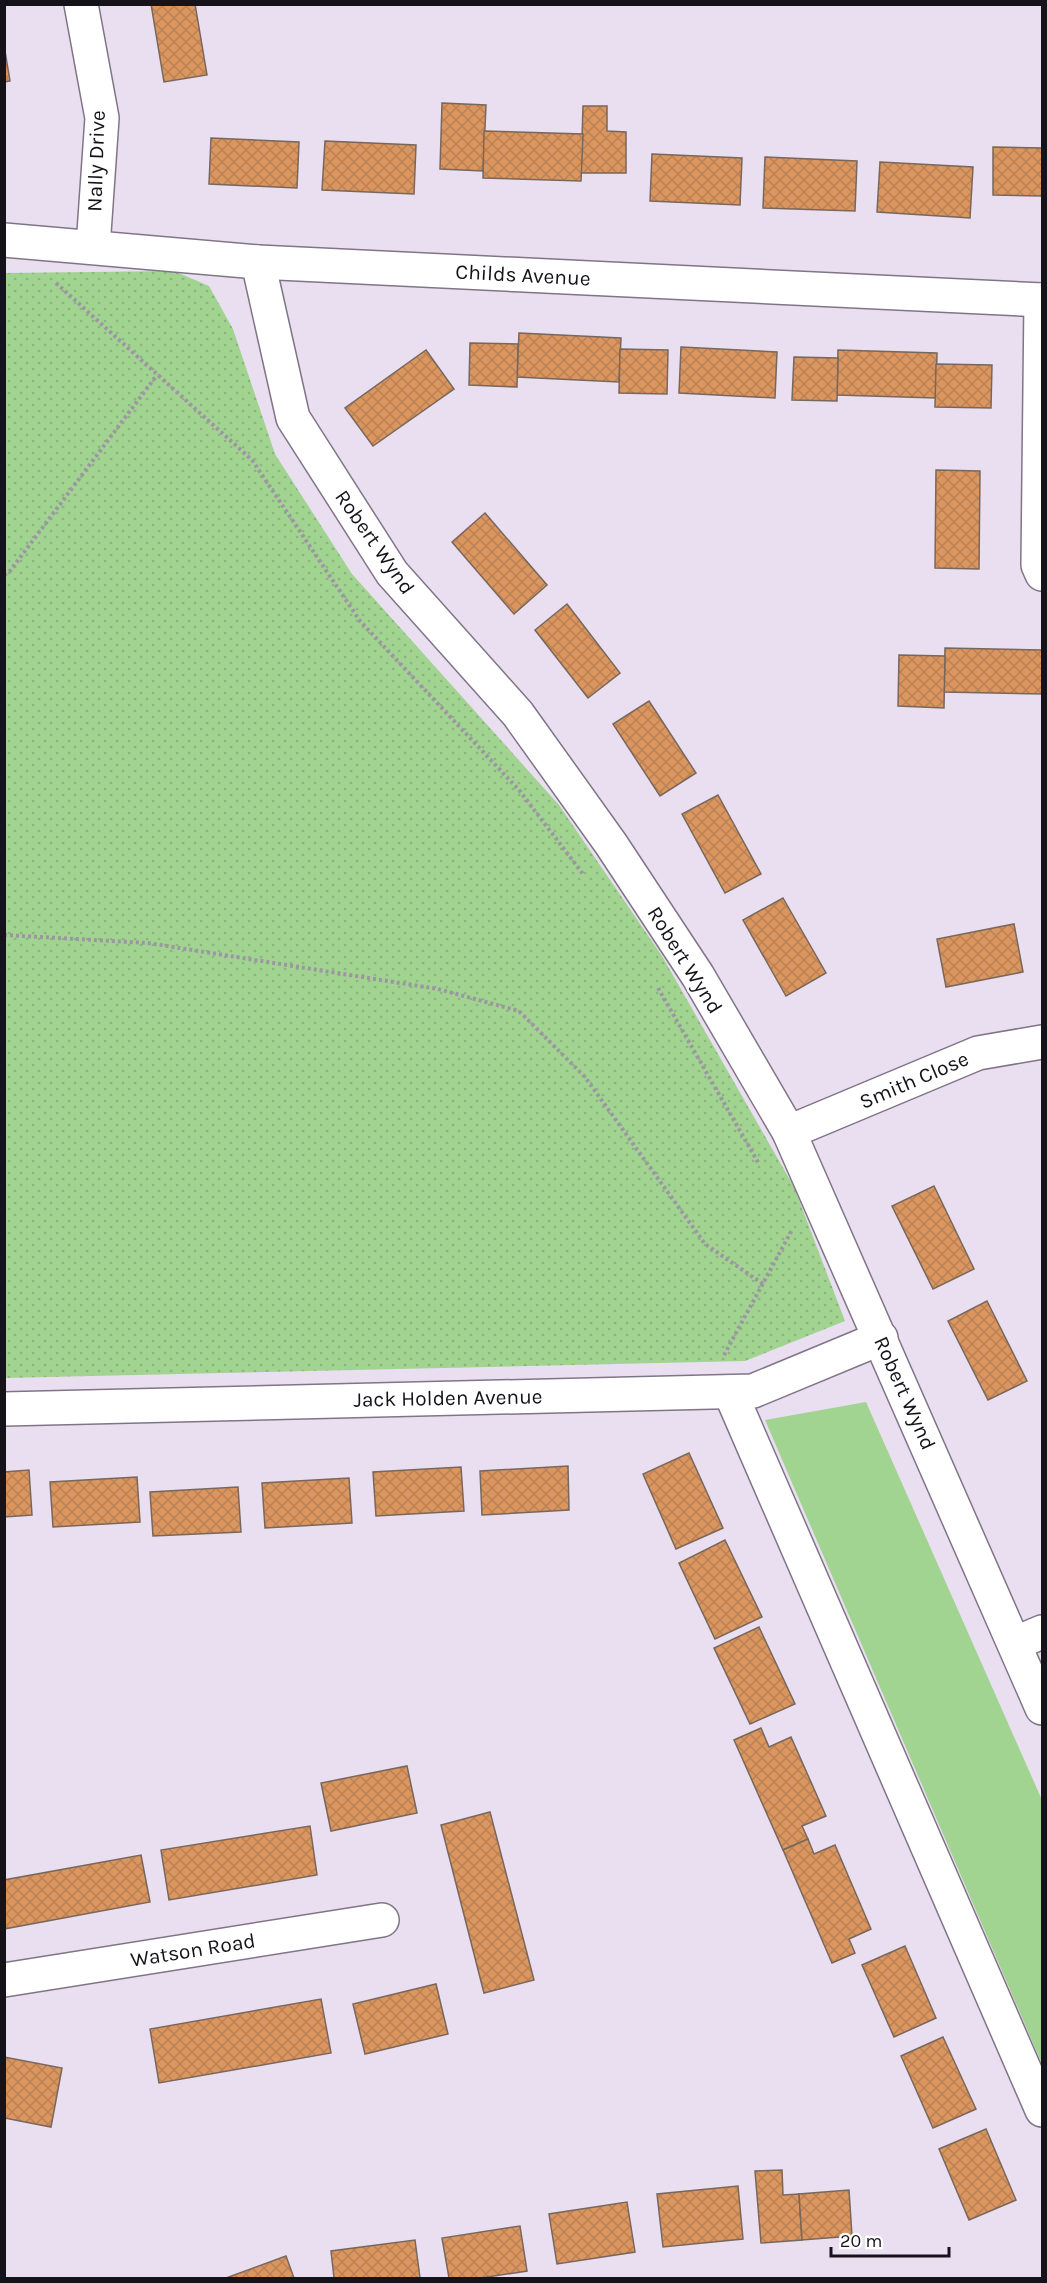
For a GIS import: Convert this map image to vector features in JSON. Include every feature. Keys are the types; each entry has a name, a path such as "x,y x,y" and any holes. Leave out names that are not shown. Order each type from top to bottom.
{"street":[{"name":"Nally Drive","path":"81,4 102,118 93,247"},
{"name":"Childs Avenue","path":"4,240 258,262 1042,300"},
{"name":"Robert Wynd","path":"258,262 293,418 392,573 518,714 611,844 698,976 789,1132 881,1338 1029,1637 1042,1708"},
{"path":"1042,300 1038,565 1042,574"},
{"name":"Smith Close","path":"789,1132 978,1053 1042,1042"},
{"name":"Jack Holden Avenue","path":"4,1409 753,1391 881,1338"},
{"path":"717,1392 1042,2110"},
{"name":"Watson Road","path":"4,1980 382,1920"}],"path":[{"path":"52,280 252,460 360,621 519,790 587,879"},
{"path":"4,574 10,571 157,375"},
{"path":"4,935 148,943 438,989 519,1011 585,1077 705,1244 763,1284"},
{"path":"657,987 765,1173"},
{"path":"717,1392 763,1284 795,1225"}],"green space":[{"path":"174,271 209,286 233,329 275,454 352,574 559,805 662,956 794,1187 845,1321 745,1361 5,1378 4,273"},
{"path":"866,1402 1042,1800 1042,2064 765,1420"}],"building":[{"path":"151,4 195,4 207,75 164,82"},
{"path":"4,45 10,81 4,82"},
{"path":"442,103 486,105 483,171 440,169"},
{"path":"583,106 607,106 607,131 626,132 626,173 581,173"},
{"path":"484,131 583,134 581,181 483,178"},
{"path":"211,138 299,142 297,188 209,184"},
{"path":"325,141 416,145 414,194 322,190"},
{"path":"993,147 1042,148 1042,196 993,195"},
{"path":"652,154 742,158 740,205 650,201"},
{"path":"765,157 857,161 855,211 763,208"},
{"path":"880,162 973,167 970,218 877,212"},
{"path":"519,333 621,338 619,382 517,377"},
{"path":"470,343 518,344 517,387 469,385"},
{"path":"681,347 777,352 775,398 679,393"},
{"path":"620,349 668,350 667,394 619,393"},
{"path":"426,350 454,389 373,446 345,408"},
{"path":"838,350 937,353 936,398 837,395"},
{"path":"794,357 838,358 837,401 792,400"},
{"path":"936,364 992,365 991,408 935,407"},
{"path":"936,470 980,471 979,569 935,568"},
{"path":"485,513 547,585 514,614 452,542"},
{"path":"567,604 620,673 588,698 535,630"},
{"path":"945,648 1042,650 1042,694 944,692"},
{"path":"899,655 945,656 944,708 898,706"},
{"path":"649,701 696,773 660,796 613,724"},
{"path":"718,795 761,874 725,893 682,814"},
{"path":"783,898 826,973 786,996 743,920"},
{"path":"1014,924 1023,972 946,987 937,939"},
{"path":"934,1186 974,1269 933,1289 892,1206"},
{"path":"987,1301 1027,1381 988,1400 948,1321"},
{"path":"689,1453 723,1528 676,1549 643,1474"},
{"path":"568,1466 569,1510 482,1515 480,1471"},
{"path":"461,1467 464,1511 376,1516 373,1472"},
{"path":"29,1470 32,1515 4,1517 4,1472"},
{"path":"137,1477 140,1522 53,1527 50,1482"},
{"path":"349,1478 352,1523 265,1528 262,1483"},
{"path":"238,1487 241,1532 153,1536 150,1492"},
{"path":"725,1540 762,1617 715,1639 679,1563"},
{"path":"759,1627 795,1704 750,1724 714,1648"},
{"path":"761,1728 769,1747 791,1737 826,1816 802,1826 808,1839 783,1850 734,1740"},
{"path":"407,1766 417,1813 331,1831 321,1783"},
{"path":"490,1812 534,1980 484,1993 441,1825"},
{"path":"310,1826 317,1875 169,1900 161,1850"},
{"path":"808,1839 814,1854 835,1845 871,1929 849,1939 855,1953 832,1963 783,1850"},
{"path":"141,1855 150,1902 4,1929 4,1880"},
{"path":"905,1946 936,2018 894,2037 862,1965"},
{"path":"436,1984 448,2034 365,2054 353,2004"},
{"path":"321,1999 331,2053 159,2083 150,2029"},
{"path":"943,2037 976,2109 933,2128 901,2056"},
{"path":"4,2057 62,2068 51,2127 4,2118"},
{"path":"986,2129 1016,2200 969,2220 939,2149"},
{"path":"782,2170 783,2195 799,2194 802,2240 761,2243 755,2171"},
{"path":"738,2186 743,2239 663,2247 657,2194"},
{"path":"849,2190 852,2236 802,2240 799,2194"},
{"path":"627,2202 635,2252 557,2264 549,2214"},
{"path":"520,2226 527,2271 481,2278 449,2278 442,2238"},
{"path":"415,2240 420,2278 334,2278 331,2251"},
{"path":"286,2256 294,2278 226,2278"}]}
